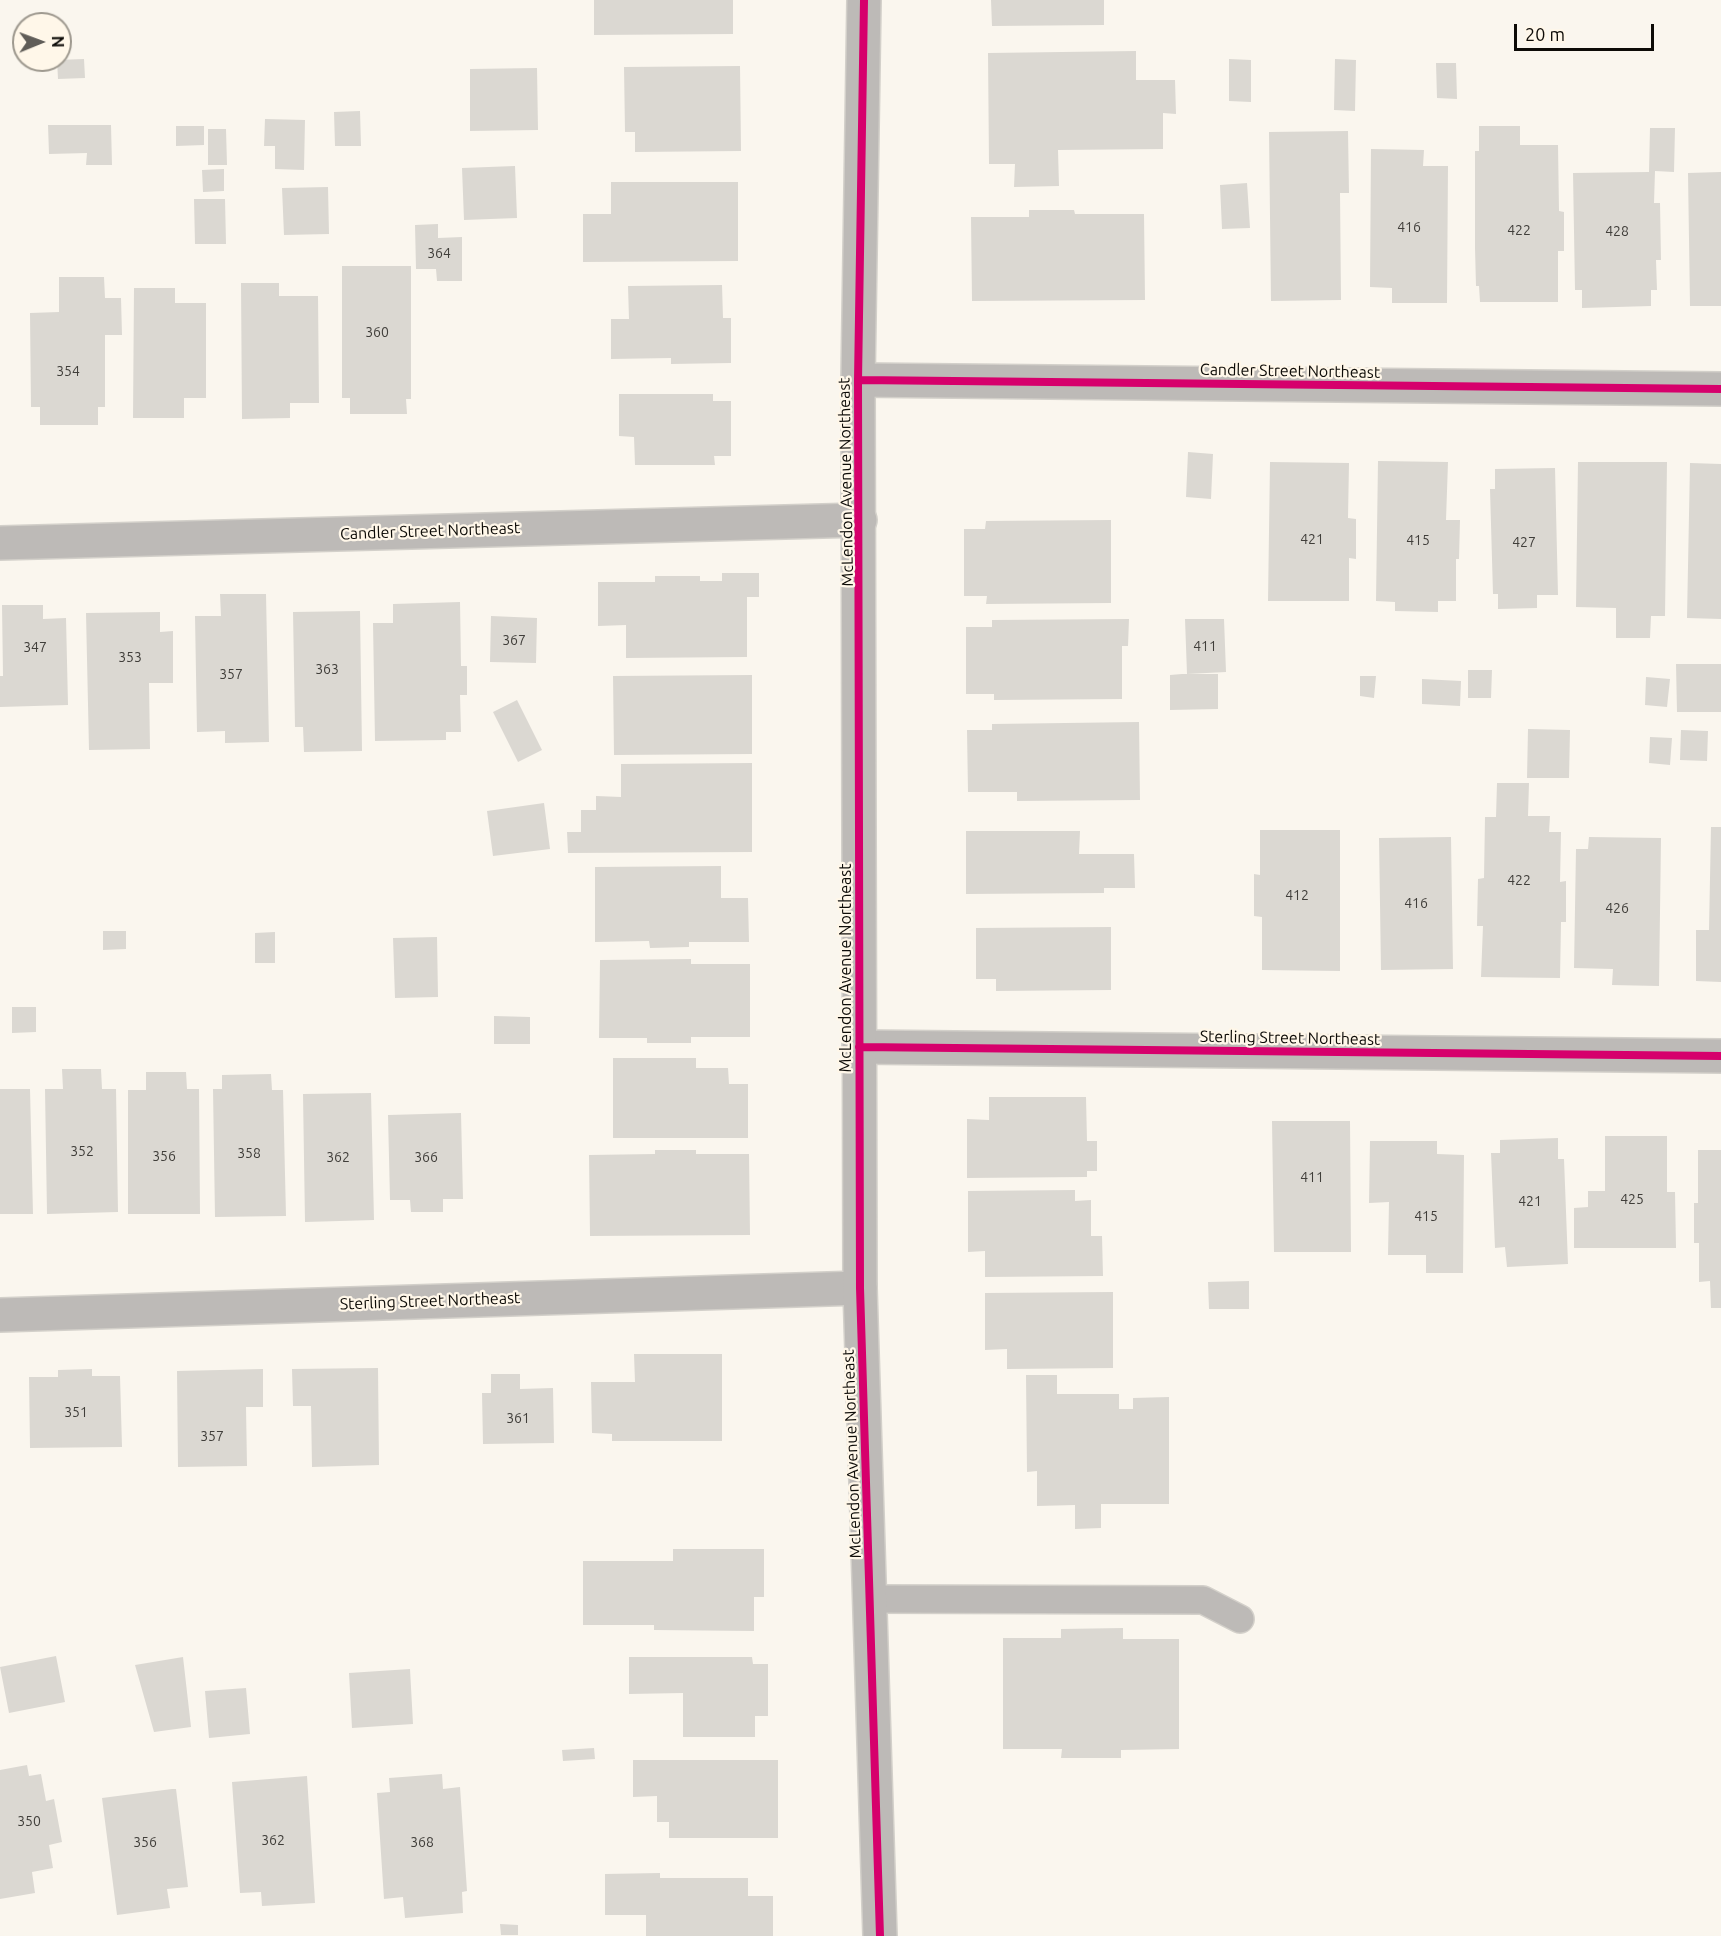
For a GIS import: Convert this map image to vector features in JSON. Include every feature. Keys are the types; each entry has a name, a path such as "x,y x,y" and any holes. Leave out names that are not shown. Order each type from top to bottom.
{"street":[{"name":"McLendon Avenue Northeast","path":"864,0 858,380 860,1288 880,1936"},
{"name":"Candler Street Northeast","path":"858,380 1721,389"},
{"name":"Candler Street Northeast","path":"0,543 860,520"},
{"name":"Sterling Street Northeast","path":"859,1047 1721,1056"},
{"name":"Sterling Street Northeast","path":"0,1315 860,1288"}],"lane":[{"path":"871,1599 1203,1600 1240,1619"}],"building":[{"path":"594,0 733,0 733,34 594,35"},
{"path":"991,0 1104,0 1104,25 992,26"},
{"path":"1136,51 1136,80 1175,80 1176,114 1163,113 1163,149 1058,150 1059,186 1014,187 1015,164 989,164 988,53"},
{"path":"72,59 84,59 85,78 58,79 58,72 72,72"},
{"path":"1229,59 1251,60 1251,102 1229,101"},
{"path":"1335,59 1356,60 1355,111 1334,110"},
{"path":"1436,63 1456,63 1457,99 1437,98"},
{"path":"740,66 741,151 635,152 635,132 625,132 624,67"},
{"path":"537,68 538,130 470,131 470,69"},
{"path":"360,111 361,146 335,146 334,112"},
{"path":"265,119 305,120 304,170 275,169 275,146 264,146"},
{"path":"48,125 111,125 112,165 86,165 87,153 49,154"},
{"path":"176,126 204,126 204,145 176,146"},
{"path":"1479,126 1520,126 1520,145 1558,145 1559,211 1564,212 1564,251 1558,251 1558,302 1480,302 1479,286 1476,286 1475,248 1475,151 1479,151"},
{"path":"1650,128 1675,128 1674,172 1655,171 1654,203 1660,203 1661,260 1656,260 1657,290 1651,290 1651,306 1582,308 1582,290 1575,290 1573,173 1649,172"},
{"path":"208,129 226,129 227,165 208,165"},
{"path":"1348,131 1349,193 1340,193 1341,300 1271,301 1269,132"},
{"path":"1371,149 1424,150 1423,166 1448,166 1447,303 1392,303 1392,288 1370,287"},
{"path":"515,166 517,218 464,220 462,168"},
{"path":"224,169 224,191 203,192 202,170"},
{"path":"1721,172 1721,306 1690,306 1688,173"},
{"path":"611,182 738,182 738,261 583,262 583,214 611,214"},
{"path":"1247,183 1250,228 1222,229 1220,185"},
{"path":"328,187 329,234 284,235 282,188"},
{"path":"194,199 225,199 226,244 195,244"},
{"path":"1029,210 1074,210 1075,214 1144,214 1145,300 972,301 971,217 1029,217"},
{"path":"438,224 438,238 462,237 462,281 437,281 436,269 416,269 415,225"},
{"path":"342,266 411,266 411,399 406,399 407,414 350,414 350,398 342,398"},
{"path":"59,277 104,277 105,298 121,298 122,335 105,335 105,407 98,407 98,425 40,425 40,407 31,407 30,313 59,312"},
{"path":"241,283 279,283 279,296 318,296 319,403 290,403 290,418 242,419"},
{"path":"722,285 723,318 731,318 731,363 671,364 671,358 611,359 611,319 629,319 628,286"},
{"path":"134,288 175,288 175,303 206,303 206,398 184,398 184,418 133,418"},
{"path":"619,394 713,394 713,401 731,401 731,456 714,456 715,465 635,465 634,437 619,436"},
{"path":"1188,452 1213,454 1211,499 1186,497"},
{"path":"1378,461 1448,462 1446,520 1460,520 1459,559 1456,559 1456,601 1438,601 1438,612 1395,611 1395,602 1376,601"},
{"path":"1270,462 1349,463 1348,518 1356,519 1356,559 1349,558 1349,601 1268,601"},
{"path":"1578,462 1667,462 1665,616 1651,616 1650,638 1616,638 1616,608 1576,607"},
{"path":"1690,463 1721,464 1721,619 1687,618"},
{"path":"1555,468 1558,595 1537,595 1537,608 1498,609 1498,594 1493,594 1490,489 1495,489 1495,469"},
{"path":"1111,520 1111,603 986,604 987,596 964,596 964,529 985,529 986,521"},
{"path":"722,573 759,573 759,597 747,597 747,657 626,658 626,625 598,626 598,582 655,582 655,576 700,576 700,581 722,581"},
{"path":"220,594 266,594 269,742 225,743 225,731 197,732 195,616 221,616"},
{"path":"460,602 461,666 467,666 467,695 460,695 461,732 446,732 446,740 375,741 373,623 393,623 393,604"},
{"path":"2,605 43,605 43,619 66,618 68,705 0,707 0,676 3,676"},
{"path":"360,611 362,751 304,752 303,727 295,727 293,612"},
{"path":"160,612 160,632 173,631 173,683 149,683 150,749 89,750 86,613"},
{"path":"491,616 537,618 536,663 490,662"},
{"path":"1129,619 1128,646 1122,646 1122,699 994,700 994,694 966,694 966,627 992,627 992,620"},
{"path":"1185,619 1224,619 1226,672 1187,674"},
{"path":"1676,664 1721,664 1721,712 1677,712"},
{"path":"1468,670 1492,670 1491,698 1468,698"},
{"path":"1218,674 1218,709 1170,710 1170,675"},
{"path":"752,675 752,754 614,755 613,676"},
{"path":"1360,676 1376,676 1374,698 1360,696"},
{"path":"1646,677 1670,679 1667,707 1645,705"},
{"path":"1422,679 1461,681 1460,706 1422,704"},
{"path":"517,700 542,750 518,762 493,712"},
{"path":"1139,722 1140,800 1017,801 1017,792 968,792 967,730 992,730 992,724"},
{"path":"1528,729 1570,730 1569,778 1527,778"},
{"path":"1681,730 1708,731 1707,761 1680,760"},
{"path":"1650,737 1672,738 1670,765 1649,763"},
{"path":"752,763 752,852 568,853 567,832 581,832 581,810 596,810 596,796 621,797 621,764"},
{"path":"1497,783 1529,783 1528,816 1550,816 1549,832 1561,832 1560,882 1566,881 1566,922 1561,922 1560,978 1481,977 1483,926 1477,926 1478,879 1484,878 1485,817 1496,817"},
{"path":"544,803 550,849 493,856 487,811"},
{"path":"1711,827 1721,827 1721,982 1696,981 1696,930 1709,930"},
{"path":"1260,830 1340,830 1340,971 1262,970 1262,917 1254,916 1254,874 1260,875"},
{"path":"966,831 1080,831 1079,854 1134,854 1135,888 1104,888 1104,893 966,894"},
{"path":"1451,837 1453,969 1381,970 1379,838"},
{"path":"1589,837 1661,838 1659,986 1612,985 1613,969 1574,968 1576,849 1588,849"},
{"path":"721,866 721,898 748,898 749,942 689,942 689,947 650,948 649,941 595,942 595,867"},
{"path":"1111,927 1111,990 996,991 996,979 976,979 976,928"},
{"path":"103,931 126,931 126,949 103,950"},
{"path":"275,932 275,963 255,963 255,933"},
{"path":"437,937 438,997 395,998 393,938"},
{"path":"691,959 691,964 750,964 750,1037 691,1037 691,1043 647,1043 647,1038 599,1038 600,960"},
{"path":"12,1007 36,1007 36,1032 12,1033"},
{"path":"494,1016 530,1017 530,1044 494,1044"},
{"path":"613,1058 696,1058 696,1068 728,1068 729,1084 748,1084 748,1138 613,1138"},
{"path":"62,1069 101,1069 102,1089 116,1089 118,1212 47,1214 45,1089 63,1089"},
{"path":"146,1072 186,1072 187,1089 199,1089 200,1214 128,1214 128,1090 146,1090"},
{"path":"271,1074 272,1090 283,1090 286,1216 215,1217 213,1089 222,1089 222,1075"},
{"path":"0,1089 30,1089 33,1214 0,1214"},
{"path":"371,1093 374,1220 305,1222 303,1094"},
{"path":"989,1097 1086,1097 1087,1141 1097,1141 1097,1171 1087,1171 1087,1177 967,1178 967,1119 989,1120"},
{"path":"461,1113 463,1199 443,1199 443,1212 411,1212 410,1200 390,1200 388,1115"},
{"path":"1272,1121 1350,1121 1351,1252 1274,1252"},
{"path":"1605,1136 1667,1136 1667,1192 1675,1192 1676,1248 1574,1248 1574,1208 1588,1207 1588,1191 1605,1191"},
{"path":"1558,1138 1558,1159 1564,1159 1568,1264 1507,1267 1505,1247 1495,1248 1491,1153 1500,1153 1500,1140"},
{"path":"1370,1141 1437,1141 1437,1154 1464,1155 1463,1273 1426,1273 1426,1255 1388,1255 1389,1202 1369,1203"},
{"path":"655,1150 696,1150 696,1154 749,1154 750,1235 590,1236 589,1155 655,1154"},
{"path":"1698,1150 1721,1150 1721,1308 1711,1308 1710,1281 1699,1282 1699,1243 1694,1243 1694,1203 1698,1203"},
{"path":"1075,1190 1075,1201 1091,1200 1091,1236 1102,1236 1103,1276 985,1277 985,1251 968,1252 968,1191"},
{"path":"1249,1281 1249,1309 1209,1309 1208,1282"},
{"path":"1113,1292 1113,1368 1007,1369 1007,1349 985,1350 985,1293"},
{"path":"634,1354 722,1354 722,1441 612,1441 612,1434 592,1433 591,1382 635,1382"},
{"path":"378,1368 379,1465 312,1467 311,1406 293,1406 292,1369"},
{"path":"92,1369 92,1376 120,1376 122,1447 30,1448 29,1377 58,1377 58,1370"},
{"path":"263,1369 263,1407 246,1407 247,1466 178,1467 177,1371"},
{"path":"491,1374 520,1374 520,1389 553,1388 554,1443 483,1444 482,1393 491,1393"},
{"path":"1026,1375 1057,1375 1057,1394 1119,1394 1119,1409 1133,1409 1133,1398 1169,1397 1169,1504 1101,1504 1101,1528 1075,1529 1075,1505 1037,1506 1037,1471 1027,1472"},
{"path":"673,1549 764,1549 764,1597 754,1597 754,1631 654,1630 654,1625 583,1625 583,1561 673,1561"},
{"path":"1123,1628 1123,1639 1179,1639 1179,1749 1121,1750 1121,1758 1061,1758 1062,1749 1003,1749 1003,1638 1061,1638 1061,1629"},
{"path":"56,1656 65,1702 9,1713 0,1667"},
{"path":"183,1657 191,1727 154,1732 135,1665"},
{"path":"629,1657 752,1657 753,1664 768,1664 768,1716 755,1716 755,1737 683,1737 683,1693 629,1694"},
{"path":"410,1669 413,1724 352,1728 349,1673"},
{"path":"246,1688 250,1734 209,1738 205,1691"},
{"path":"594,1748 595,1759 563,1761 562,1750"},
{"path":"633,1760 778,1760 778,1838 669,1838 669,1822 657,1822 657,1796 633,1797"},
{"path":"27,1765 29,1776 41,1774 46,1801 54,1799 62,1842 49,1845 53,1868 32,1872 35,1893 0,1899 0,1770"},
{"path":"442,1774 443,1789 460,1787 467,1891 462,1892 463,1913 405,1918 403,1897 384,1899 377,1793 390,1792 389,1778"},
{"path":"307,1776 315,1903 262,1906 261,1892 240,1893 232,1782"},
{"path":"176,1789 188,1887 167,1889 170,1908 117,1915 102,1798"},
{"path":"660,1873 660,1878 748,1878 748,1896 773,1896 773,1936 646,1936 646,1915 605,1915 605,1874"},
{"path":"500,1924 518,1925 518,1935 501,1935"}],"cycle path":[{"path":"864,0 858,380 860,1288 880,1936"},
{"path":"858,380 1721,389"},
{"path":"859,1047 1721,1056"}]}
